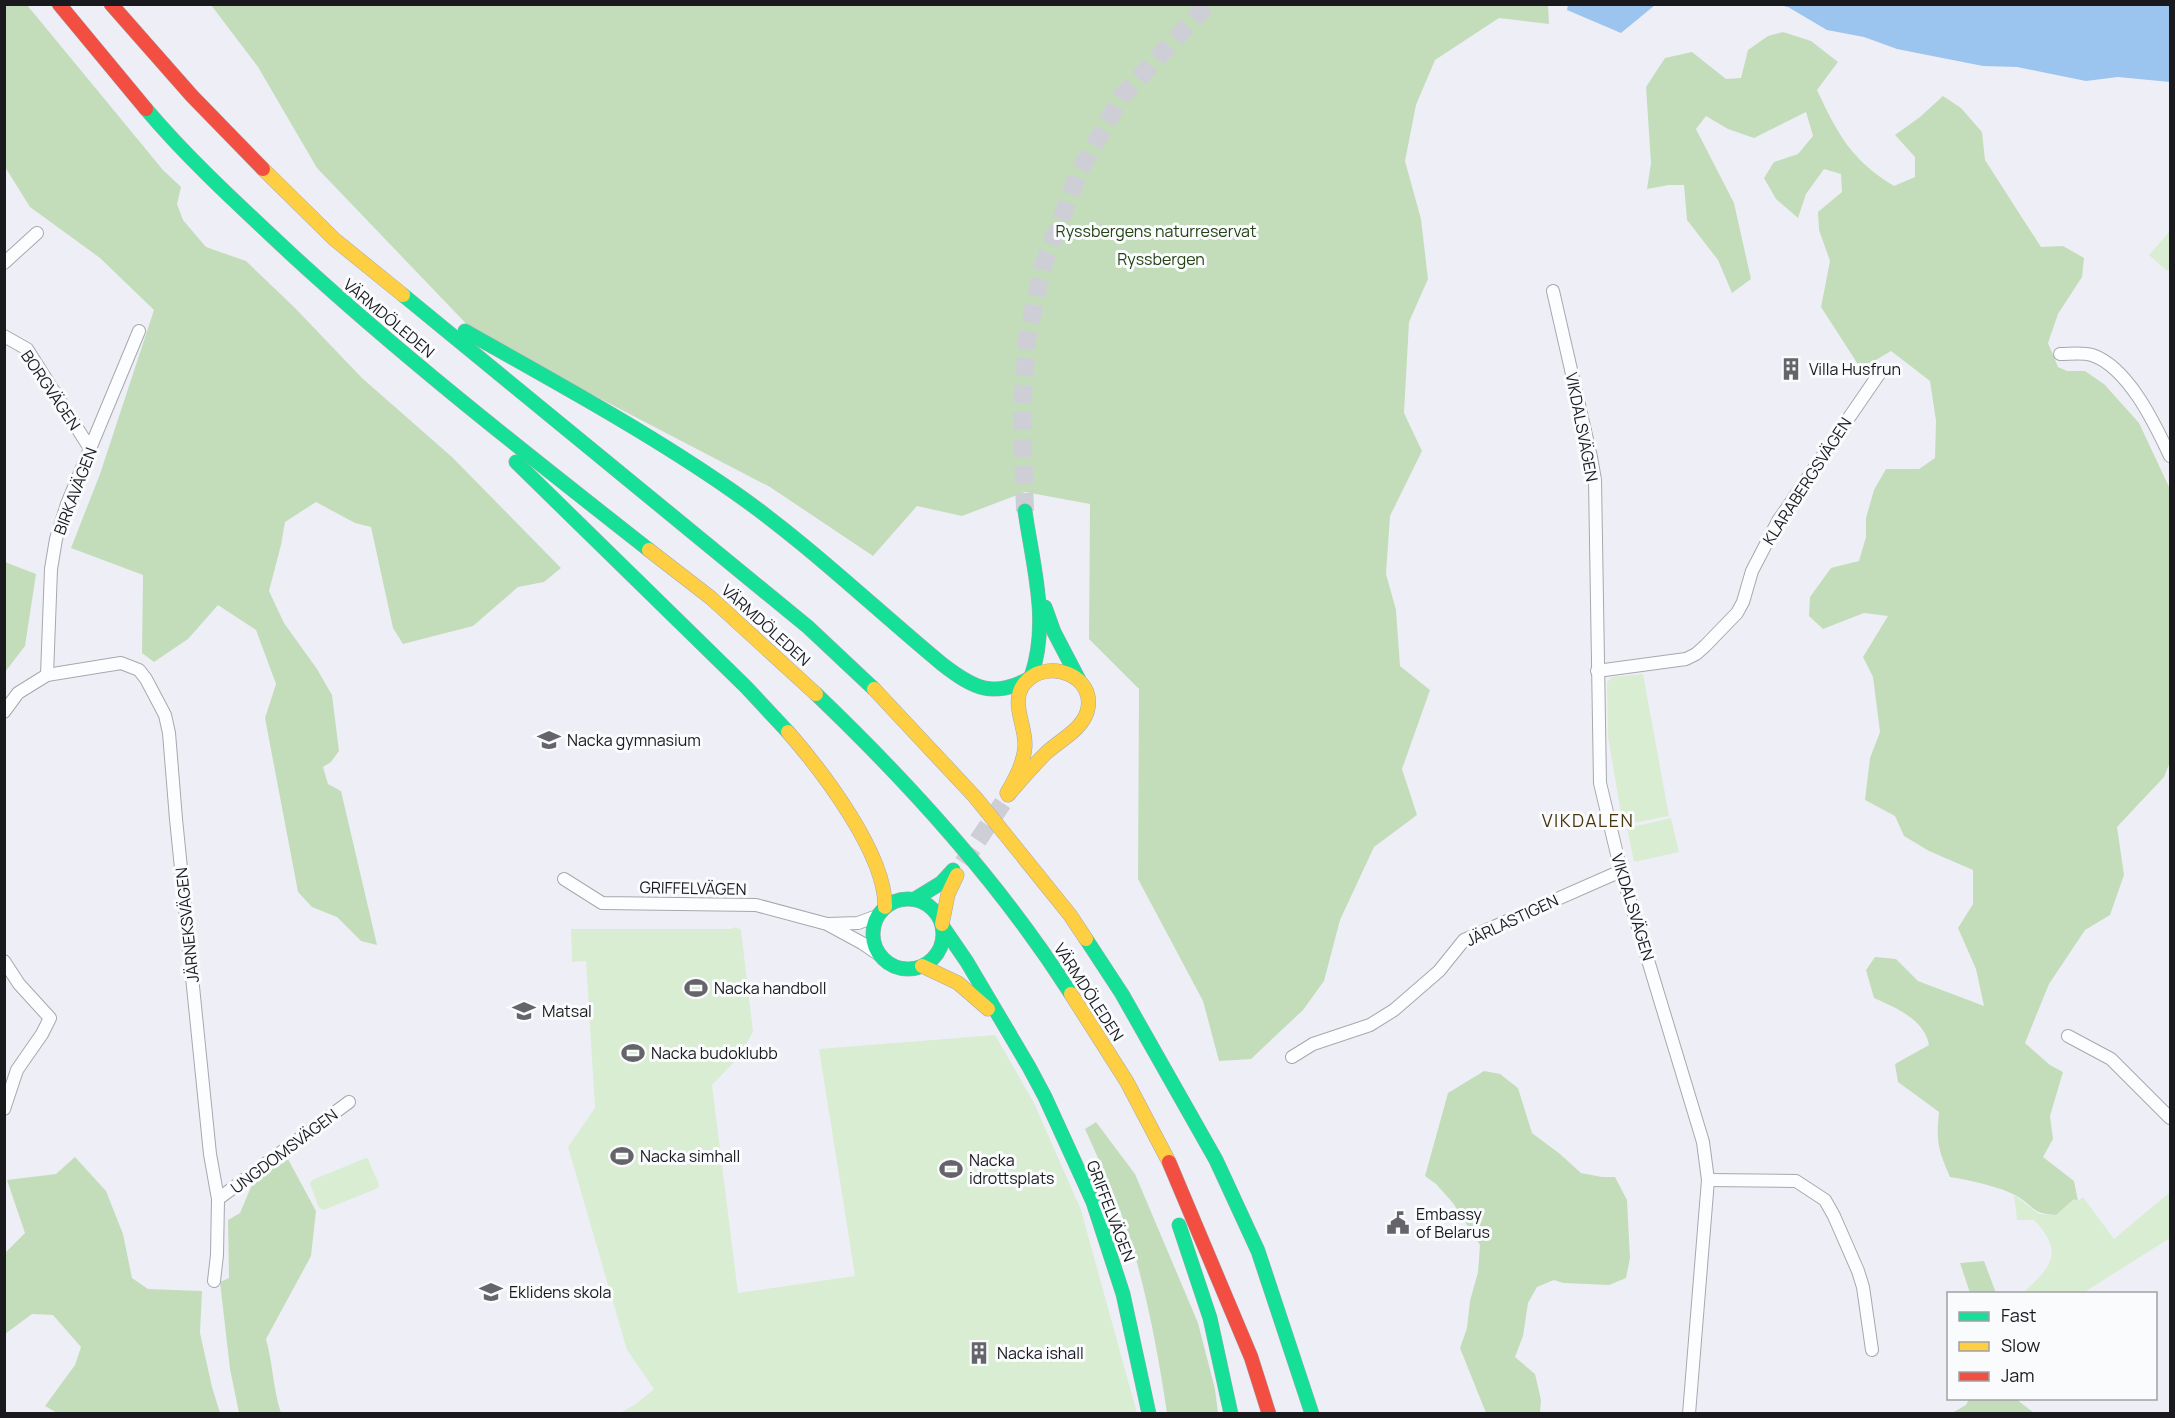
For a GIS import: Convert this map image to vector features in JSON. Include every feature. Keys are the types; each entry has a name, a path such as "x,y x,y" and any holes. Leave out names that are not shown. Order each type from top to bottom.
{"main road":[{"name":"VÄRMDÖLEDEN","path":"59,4 170,137 331,291 480,417 711,598 850,726 984,872 1067,987 1127,1082 1173,1171 1251,1357 1269,1413"},
{"name":"VÄRMDÖLEDEN","path":"111,4 199,105 264,173 340,244 808,627 890,704 975,797 1070,915 1122,994 1216,1160 1258,1251 1312,1413"},
{"path":"401,294 619,421 726,487 807,548 941,662 971,683 989,690 1006,690 1042,670 1058,669 1074,675 1082,684"},
{"path":"414,361 769,708 799,742 838,795 862,838 883,884 885,894 873,938 881,956 896,967 906,969 922,966 933,959 940,949 944,936 943,925 948,894 955,873 915,899 898,900 881,912"},
{"path":"1025,512 1036,579 1041,635 1038,659 1019,699 1025,749 1019,770 1008,794 1043,755 1084,719 1088,709 1088,701 1082,684 1054,633 1036,579"},
{"path":"915,899 933,908 943,925"},
{"name":"GRIFFELVÄGEN","path":"943,925 1045,1096 1093,1203 1123,1294 1149,1413"},
{"name":"GRIFFELVÄGEN","path":"922,966 954,980 978,998 1009,1033"},
{"path":"1127,1082 1157,1170"},
{"path":"1174,1212 1194,1265 1224,1369 1231,1413"},
{"path":"1258,1251 1326,1413"}],"street":[{"path":"4,263 37,233"},
{"name":"VIKDALSVÄGEN","path":"1553,291 1595,480 1600,783 1621,871 1703,1142 1708,1180 1689,1413"},
{"name":"BIRKAVÄGEN","path":"46,675 51,569 56,539 67,504 140,331"},
{"name":"BORGVÄGEN","path":"4,336 27,350 91,450"},
{"path":"2060,354 2092,355 2103,360 2117,372 2144,405 2170,456"},
{"name":"KLARABERGSVÄGEN","path":"1598,671 1686,659 1705,646 1737,613 1743,602 1752,571 1778,521 1879,374"},
{"name":"JÄRNEKSVÄGEN","path":"46,675 121,663 131,666 139,670 146,679 165,715 169,733 210,1154 218,1199 214,1281"},
{"path":"4,712 18,693 46,675"},
{"name":"JÄRLASTIGEN","path":"1292,1057 1312,1044 1370,1025 1394,1010 1439,971 1464,940 1621,871"},
{"name":"GRIFFELVÄGEN","path":"564,879 602,903 756,905 827,924 881,956"},
{"name":"GRIFFELVÄGEN","path":"827,924 858,923 881,912"},
{"path":"4,961 19,984 50,1018 42,1034 17,1070 4,1109"},
{"path":"2068,1036 2111,1059 2170,1118"},
{"name":"UNGDOMSVÄGEN","path":"218,1199 350,1102"},
{"path":"1708,1180 1796,1181 1825,1200 1858,1271 1863,1287 1872,1350"}],"green space":[{"path":"4,5 27,5 163,170 181,187 177,204 183,220 206,247 246,261 362,378 452,457 561,568 544,582 518,587 473,626 403,644 393,628 371,527 355,523 316,502 285,522 269,591 284,623 317,669 332,695 339,751 331,762 323,767 328,784 341,791 377,945 361,941 337,917 312,907 298,892 265,718 276,684 256,630 218,605 188,639 154,662 142,653 143,575 71,548 100,474 154,310 100,258 30,207 5,167"},
{"name":"Ryssbergen","path":"211,5 1548,5 1549,24 1499,18 1435,60 1416,105 1405,161 1421,219 1428,279 1409,322 1404,413 1422,451 1390,516 1386,574 1396,610 1400,666 1430,690 1402,769 1417,815 1374,847 1340,920 1324,981 1303,1010 1251,1059 1219,1061 1203,1001 1138,879 1139,689 1089,639 1090,504 1025,492 962,516 917,506 873,556 770,487 476,334 317,168 258,67"},
{"path":"1783,32 1811,41 1838,62 1817,90 1847,144 1866,166 1894,186 1915,177 1915,157 1895,135 1943,96 1961,108 1982,132 1985,160 2041,247 2063,246 2084,258 2082,277 2058,314 2048,343 2058,367 2067,371 2085,371 2104,384 2139,423 2170,489 2170,762 2164,777 2117,827 2124,875 2110,915 2085,930 2049,984 2025,1043 2050,1065 2063,1072 2050,1116 2053,1139 2043,1157 2074,1181 2078,1201 2074,1199 2056,1215 2036,1211 2015,1195 2000,1189 1950,1177 1939,1145 1939,1112 1898,1082 1895,1064 1929,1045 1921,1028 1908,1015 1874,998 1866,970 1875,957 1896,959 1918,981 1984,1006 1976,969 1958,928 1973,904 1973,870 1929,851 1904,836 1895,816 1865,800 1870,758 1880,732 1873,677 1863,657 1888,616 1864,613 1823,629 1809,616 1810,597 1831,568 1859,561 1866,537 1866,518 1874,490 1886,469 1919,469 1935,458 1936,421 1930,381 1891,351 1861,369 1821,307 1830,261 1819,230 1818,212 1842,192 1841,174 1824,169 1806,194 1798,218 1776,199 1764,178 1774,162 1798,154 1813,136 1806,112 1754,138 1728,129 1706,116 1696,129 1734,203 1751,279 1732,293 1718,260 1687,220 1684,185 1647,189 1651,163 1646,87 1665,58 1692,52 1726,79 1741,78 1748,50 1768,36"},
{"path":"2170,231 2170,268 2167,271 2149,255"},
{"path":"5,562 36,574 25,646 5,672"},
{"path":"1643,674 1669,816 1623,825 1608,737 1607,682 1612,677"},
{"path":"1671,818 1679,852 1634,862 1627,828"},
{"name":"Nacka idrottsplats","path":"736,927 741,930 753,1032 739,1057 712,1085 738,1293 855,1276 819,1049 995,1035 1034,1103 1081,1210 1137,1413 620,1413 636,1404 654,1389 627,1350 568,1147 595,1108 586,961 572,962 571,929 731,929"},
{"path":"1484,1071 1500,1074 1518,1088 1532,1133 1581,1173 1615,1177 1627,1200 1630,1258 1626,1278 1609,1285 1563,1283 1554,1280 1537,1287 1528,1303 1523,1336 1515,1357 1535,1374 1541,1400 1540,1413 1486,1413 1460,1348 1467,1328 1470,1301 1478,1272 1480,1245 1453,1203 1436,1184 1425,1176 1448,1093"},
{"path":"1096,1122 1135,1174 1198,1323 1215,1389 1218,1413 1167,1413 1153,1332 1134,1252 1118,1205 1085,1129"},
{"path":"75,1157 106,1191 123,1234 132,1278 148,1289 202,1291 200,1333 220,1413 57,1413 45,1406 75,1365 81,1347 53,1315 32,1314 5,1334 5,1253 25,1233 7,1180 56,1174"},
{"path":"366,1158 379,1185 378,1188 324,1210 319,1208 310,1184 312,1180"},
{"path":"288,1159 316,1211 311,1256 266,1339 281,1413 239,1413 230,1369 220,1282 229,1278 228,1220 240,1213 251,1187 265,1174"},
{"path":"2170,1192 2170,1238 2085,1292 2024,1292 2047,1267 2052,1251 2044,1232 2034,1220 2017,1220 2014,1195 2039,1214 2056,1215 2074,1198 2078,1201 2083,1197 2114,1239"},
{"path":"1984,1261 1996,1292 1970,1292 1960,1263"},
{"path":"1968,1400 2017,1400 2034,1413 1952,1413 1966,1405"}],"water":[{"path":"1568,4 1655,5 1621,33 1567,10"},
{"path":"1778,5 2170,5 2170,82 2118,77 2086,81 2017,67 1983,66 1897,49 1864,37 1827,30 1788,7"}],"tunnel":[{"path":"1025,511 1022,411 1027,340 1042,268 1080,170 1122,96 1208,4"},
{"path":"963,863 1008,795"}],"traffic: fast":[{"path":"146,109 216,183 334,293 467,405 649,550"},
{"path":"403,295 808,627 874,689"},
{"path":"465,331 633,427 731,490 786,531 942,664 964,679 974,685 994,689 1005,688 1030,678"},
{"path":"516,462 746,687 788,732"},
{"path":"1025,511 1040,615 1037,656 1031,677"},
{"path":"1045,607 1054,632 1079,680"},
{"path":"816,694 920,800 984,874 1015,913 1071,994"},
{"path":"915,899 941,883 953,870"},
{"path":"901,899 915,899 928,905 937,914 943,927 943,934 941,947 933,959 915,969 901,969 888,963 879,954 873,941 873,927 879,914 888,905 901,899"},
{"path":"943,927 967,962 1029,1067 1093,1202 1123,1294 1149,1414"},
{"path":"1086,939 1122,994 1216,1160 1258,1251 1312,1414"},
{"path":"1179,1225 1210,1318 1231,1414"}],"traffic: slow":[{"path":"263,169 334,239 403,295"},
{"path":"649,550 711,598 816,694"},
{"path":"1007,793 1019,771 1025,746 1018,706 1020,691 1024,684 1034,676 1045,672 1057,671 1068,674 1085,688 1088,699 1084,719 1075,730 1045,754 1008,795"},
{"path":"874,689 975,797 1070,915 1086,939"},
{"path":"788,732 818,768 850,814 864,839 883,886 885,907"},
{"path":"942,924 948,894 957,875"},
{"path":"922,966 958,983 988,1009"},
{"path":"1071,994 1127,1082 1169,1162"}],"traffic: jam":[{"path":"59,4 146,109"},
{"path":"111,4 192,96 263,169"},
{"path":"1169,1162 1251,1357 1269,1414"}],"place":[{"name":"Villa Husfrun","path":"1791,369"},
{"name":"Nacka gymnasium","path":"549,740"},
{"name":"Nacka handboll","path":"696,988"},
{"name":"Matsal","path":"524,1011"},
{"name":"Nacka budoklubb","path":"633,1053"},
{"name":"Nacka simhall","path":"622,1156"},
{"name":"Nacka idrottsplats","path":"951,1169"},
{"name":"Embassy of Belarus","path":"1398,1223"},
{"name":"Eklidens skola","path":"491,1292"},
{"name":"Nacka ishall","path":"979,1353"}],"district":[{"name":"VIKDALEN","path":"1588,821"}],"park label":[{"name":"Ryssbergens naturreservat","path":"1156,231"}]}
